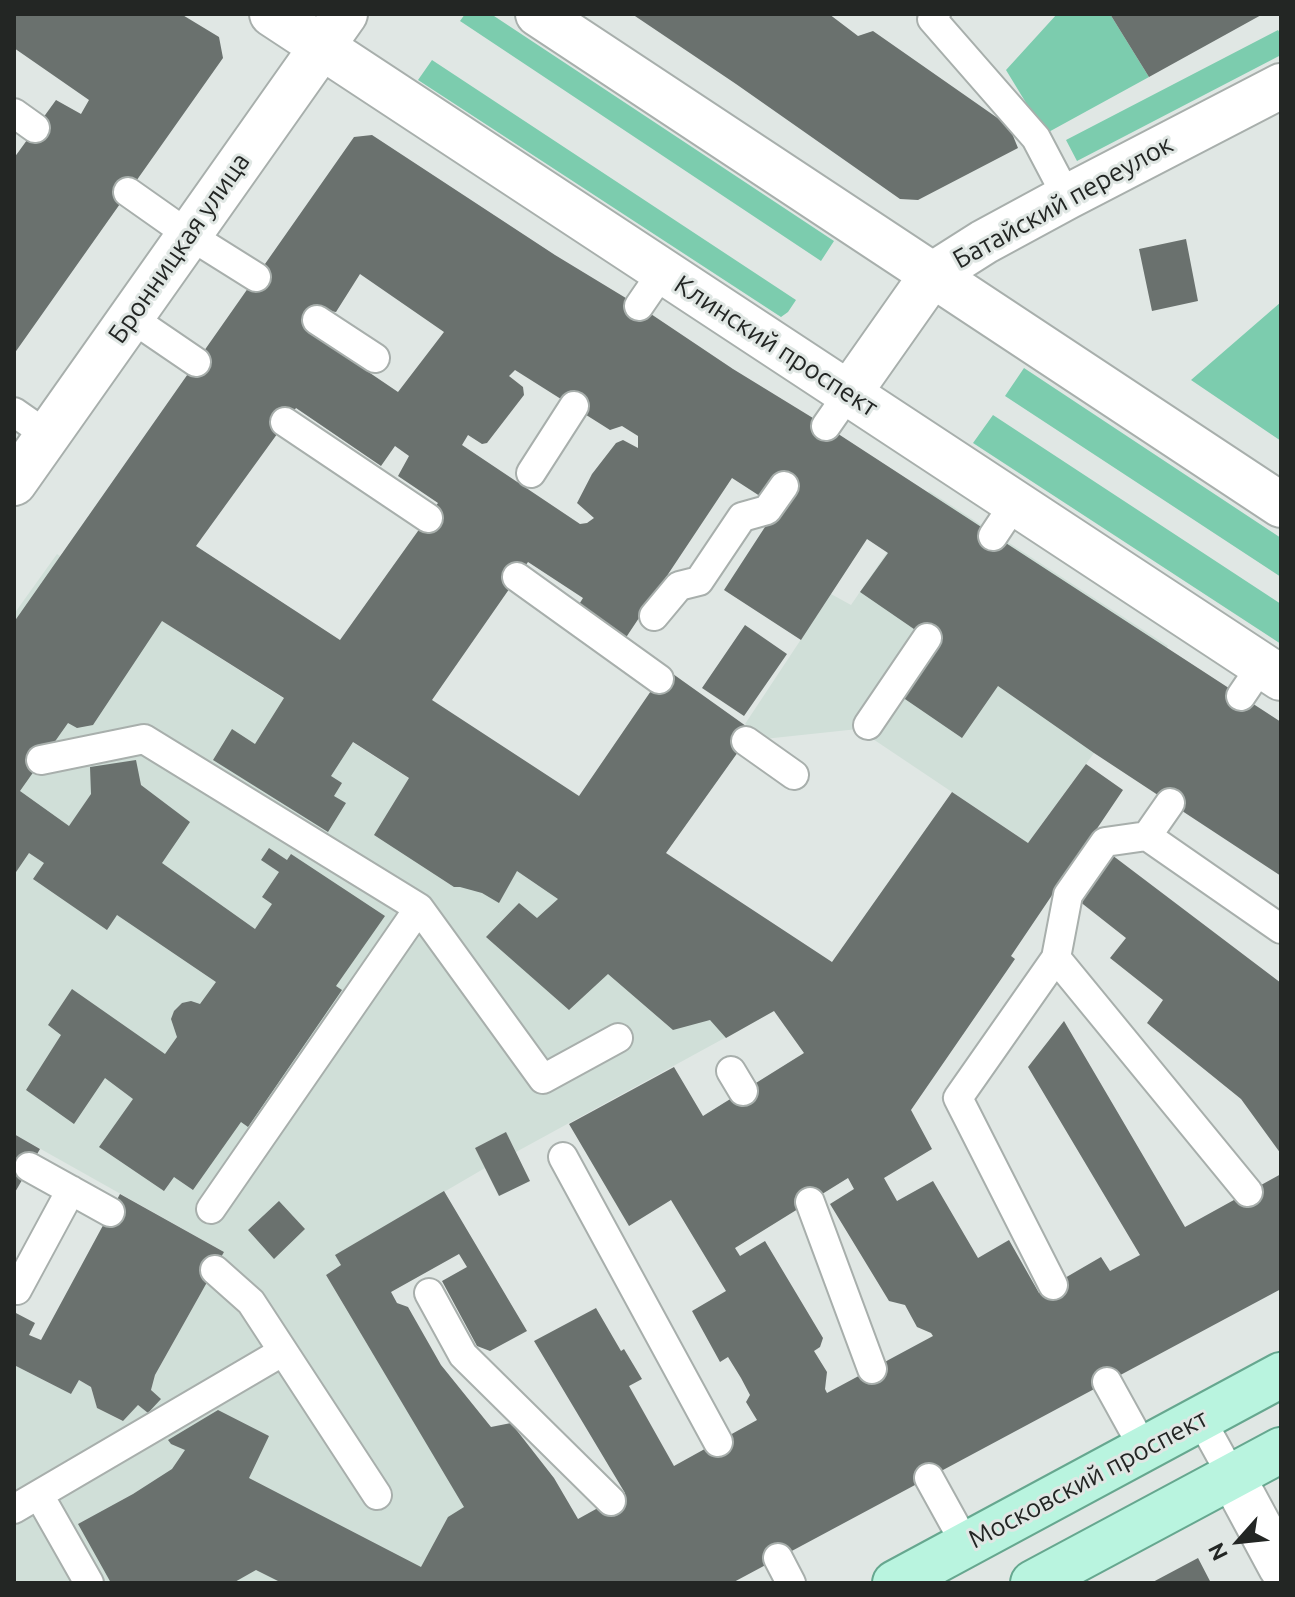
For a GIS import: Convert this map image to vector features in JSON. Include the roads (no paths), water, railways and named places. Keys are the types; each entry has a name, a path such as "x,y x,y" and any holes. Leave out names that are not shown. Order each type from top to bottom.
{"main road":[{"name":"Московский проспект","path":"895,1583 1281,1375"},
{"path":"1033,1583 1281,1450"}],"street":[{"name":"Клинский проспект","path":"272,14 334,30 663,271 837,410 1261,680"},
{"path":"538,14 1281,505"},
{"name":"Бронницкая улица","path":"14,483 31,423 130,317 334,30"},
{"name":"Батайский переулок","path":"837,410 932,275 984,242 1067,197 1281,86"},
{"path":"1232,1476 1281,1567"}],"lane":[{"path":"936,14 932,19 1036,138 1067,197"},
{"path":"128,192 256,277"},
{"path":"639,306 663,271"},
{"path":"130,317 196,362"},
{"path":"317,320 375,358"},
{"path":"531,473 574,406"},
{"path":"285,422 428,518"},
{"path":"654,616 679,586 699,581 742,517 767,510 784,486"},
{"path":"517,577 659,679"},
{"path":"868,725 927,638"},
{"path":"41,760 144,739 419,908 543,1079 618,1038"},
{"path":"746,741 794,775"},
{"path":"1147,836 1170,803"},
{"path":"1053,1285 958,1098 1056,958 1068,895 1105,842 1147,836 1281,929"},
{"path":"211,1209 419,908"},
{"path":"1056,958 1248,1192"},
{"path":"563,1157 718,1442"},
{"path":"29,1167 110,1212"},
{"path":"17,1290 71,1190"},
{"path":"810,1202 872,1369"},
{"path":"215,1270 251,1302 377,1495"},
{"path":"429,1293 463,1355 611,1501"},
{"path":"14,1509 282,1352"},
{"path":"1107,1382 1144,1449"},
{"path":"1200,1418 1232,1476"},
{"path":"929,1478 966,1545"},
{"path":"39,1495 89,1583"}]}
